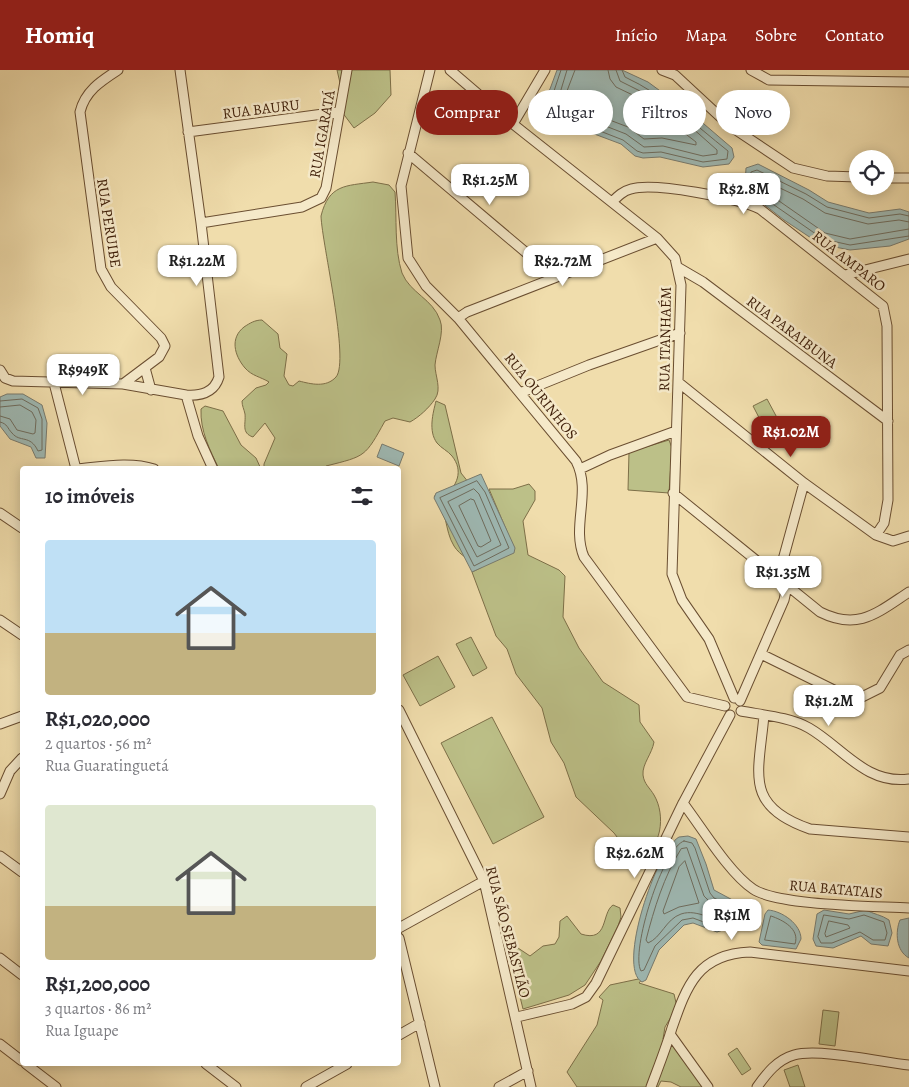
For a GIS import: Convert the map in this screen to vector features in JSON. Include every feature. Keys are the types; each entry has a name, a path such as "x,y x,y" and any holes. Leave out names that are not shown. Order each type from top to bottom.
{"street":[{"name":"RUA PERUIBE","path":"118,70 96,84 86,96 80,112 101,269 111,287 161,338 165,346 163,354 123,384"},
{"path":"0,370 5,378 13,382 123,384 151,390 198,396 210,391 217,385 219,377 201,222 180,70"},
{"name":"RUA IGARATÁ","path":"201,222 302,207 321,198 326,188 338,112 347,70"},
{"name":"RUA OURINHOS","path":"430,70 401,186 408,258 426,286 458,318 573,457 580,470 582,492 578,536 584,557 687,697 727,710"},
{"name":"RUA ITANHAÉM","path":"450,70 473,90"},
{"path":"518,114 545,70"},
{"path":"662,70 675,75 730,126 793,168 827,176 849,177"},
{"path":"751,70 769,80 909,82"},
{"name":"RUA BAURU","path":"188,132 338,112"},
{"name":"RUA ITANHAÉM","path":"518,129 657,238 675,258 679,268 681,284 680,333 671,564 675,587 709,639 738,703"},
{"path":"408,153 555,278"},
{"path":"894,178 909,178"},
{"name":"RUA AMPARO","path":"612,202 621,193 634,188 675,190 747,202 760,209 884,306 886,315 888,421 887,512 884,523 876,535"},
{"path":"458,318 467,312 657,238"},
{"path":"846,275 909,259"},
{"name":"RUA PARAIBUNA","path":"679,268 703,282 888,421"},
{"path":"520,393 589,365 680,333"},
{"path":"145,368 151,390"},
{"path":"678,382 804,484 876,535 893,541 909,536"},
{"path":"54,383 75,466"},
{"path":"186,395 198,436 212,466"},
{"path":"580,470 610,455 676,432"},
{"path":"115,466 146,466"},
{"path":"778,578 804,484"},
{"path":"673,493 820,612 835,619 851,621 868,618 909,592"},
{"path":"0,513 20,527"},
{"path":"727,710 736,715 738,703 761,654 788,586"},
{"path":"0,620 20,634"},
{"path":"761,654 842,694 862,697 880,688 900,655 909,650"},
{"path":"517,1017 572,1004 586,997 596,983 727,710 728,700 764,715 807,727 870,774 896,781 909,779"},
{"name":"RUA SÃO SEBASTIÃO","path":"401,714 484,881 532,1087"},
{"path":"764,715 759,785 765,802 772,811 795,824 810,829 909,837"},
{"path":"0,724 20,717"},
{"path":"0,794 10,771 20,760"},
{"name":"RUA BATATAIS","path":"683,803 736,873 760,893 817,903 909,908"},
{"path":"0,856 20,871"},
{"path":"401,927 484,881"},
{"path":"401,946 435,1087"},
{"path":"652,1087 691,980 707,964 727,954 750,952 909,971"},
{"path":"0,958 20,973"},
{"path":"401,1033 420,1023"},
{"path":"670,1034 708,1087"},
{"path":"0,1044 20,1059"},
{"path":"757,1087 772,1068 782,1060 802,1054 816,1053 908,1067"},
{"path":"29,1066 56,1087"},
{"path":"209,1066 236,1087"},
{"path":"306,1087 343,1066"},
{"path":"499,1087 528,1071"}],"green space":[{"path":"337,70 390,70 391,95 375,113 354,128 339,108 340,83"},
{"path":"373,182 389,185 395,192 397,243 402,273 410,286 437,313 440,320 441,336 435,365 438,387 437,395 427,409 410,422 393,418 385,421 373,442 357,457 326,466 264,466 275,438 265,423 253,437 245,431 245,414 242,401 256,388 269,382 245,368 238,358 235,341 240,331 246,326 255,321 262,320 278,334 280,348 287,354 284,376 289,385 293,386 299,381 323,384 336,377 339,367 340,349 338,326 321,216 324,206 334,192 347,186"},
{"path":"767,399 782,427 768,435 753,406"},
{"path":"436,401 445,405 461,473 481,498 514,548 489,489 513,489 529,484 535,491 535,500 523,521 528,555 559,570 565,576 563,617 579,648 603,682 639,705 640,722 654,742 644,767 643,775 658,803 661,822 657,840 652,848 638,858 630,854 614,833 576,797 564,763 551,742 542,708 516,674 507,649 496,636 472,572 482,567 460,553 451,540 442,507 434,496 444,497 452,488 457,478 458,467 452,456 434,438 432,422"},
{"path":"205,406 223,411 241,445 256,458 260,466 218,466 206,440 202,425 201,409"},
{"path":"669,440 672,448 669,493 628,490 629,452"},
{"path":"471,637 487,668 473,676 456,644"},
{"path":"438,656 455,687 420,706 403,675"},
{"path":"492,717 544,817 493,844 441,743"},
{"path":"613,905 620,908 621,917 618,926 601,961 585,985 569,995 523,1009 510,956 512,944 530,956 543,946 555,944 559,937 560,921 567,916 581,934 590,936 596,934 603,926 609,909"},
{"path":"643,978 639,983 674,994 677,1007 665,1027 663,1039 679,1051 706,1087 681,1087 671,1082 661,1081 658,1087 577,1087 567,1072 597,1025 603,1000 599,997 610,985"},
{"path":"823,1010 839,1012 835,1046 819,1044"},
{"path":"737,1048 751,1069 742,1075 728,1054"},
{"path":"798,1065 805,1087 790,1087 784,1070"}],"water":[{"path":"557,70 622,70 648,82 659,90 623,90 623,135 706,135 706,126 732,148 734,157 729,164 703,167 660,157 643,158 635,156 621,144 597,135 613,135 613,90 550,89"},
{"path":"758,164 828,202 869,213 900,209 909,212 909,239 890,246 850,250 820,244 784,220 747,191 745,185 746,168"},
{"path":"7,394 23,394 42,405 47,423 45,458 36,458 31,447 10,439 0,426 0,397"},
{"path":"382,444 404,453 399,466 377,457"},
{"path":"481,474 515,548 514,553 472,572 434,498 436,493"},
{"path":"688,836 696,839 714,890 740,904 745,926 734,931 726,929 717,932 693,923 684,925 659,950 646,980 642,982 635,972 634,955 636,933 642,909 660,863 670,846 679,837"},
{"path":"768,910 790,919 798,928 801,939 796,949 762,945 759,942 765,914"},
{"path":"824,910 849,914 866,910 886,918 889,920 892,933 888,946 871,944 861,936 833,948 816,946 813,939 817,914"},
{"path":"909,918 909,958 901,951 897,930 900,920"}]}
